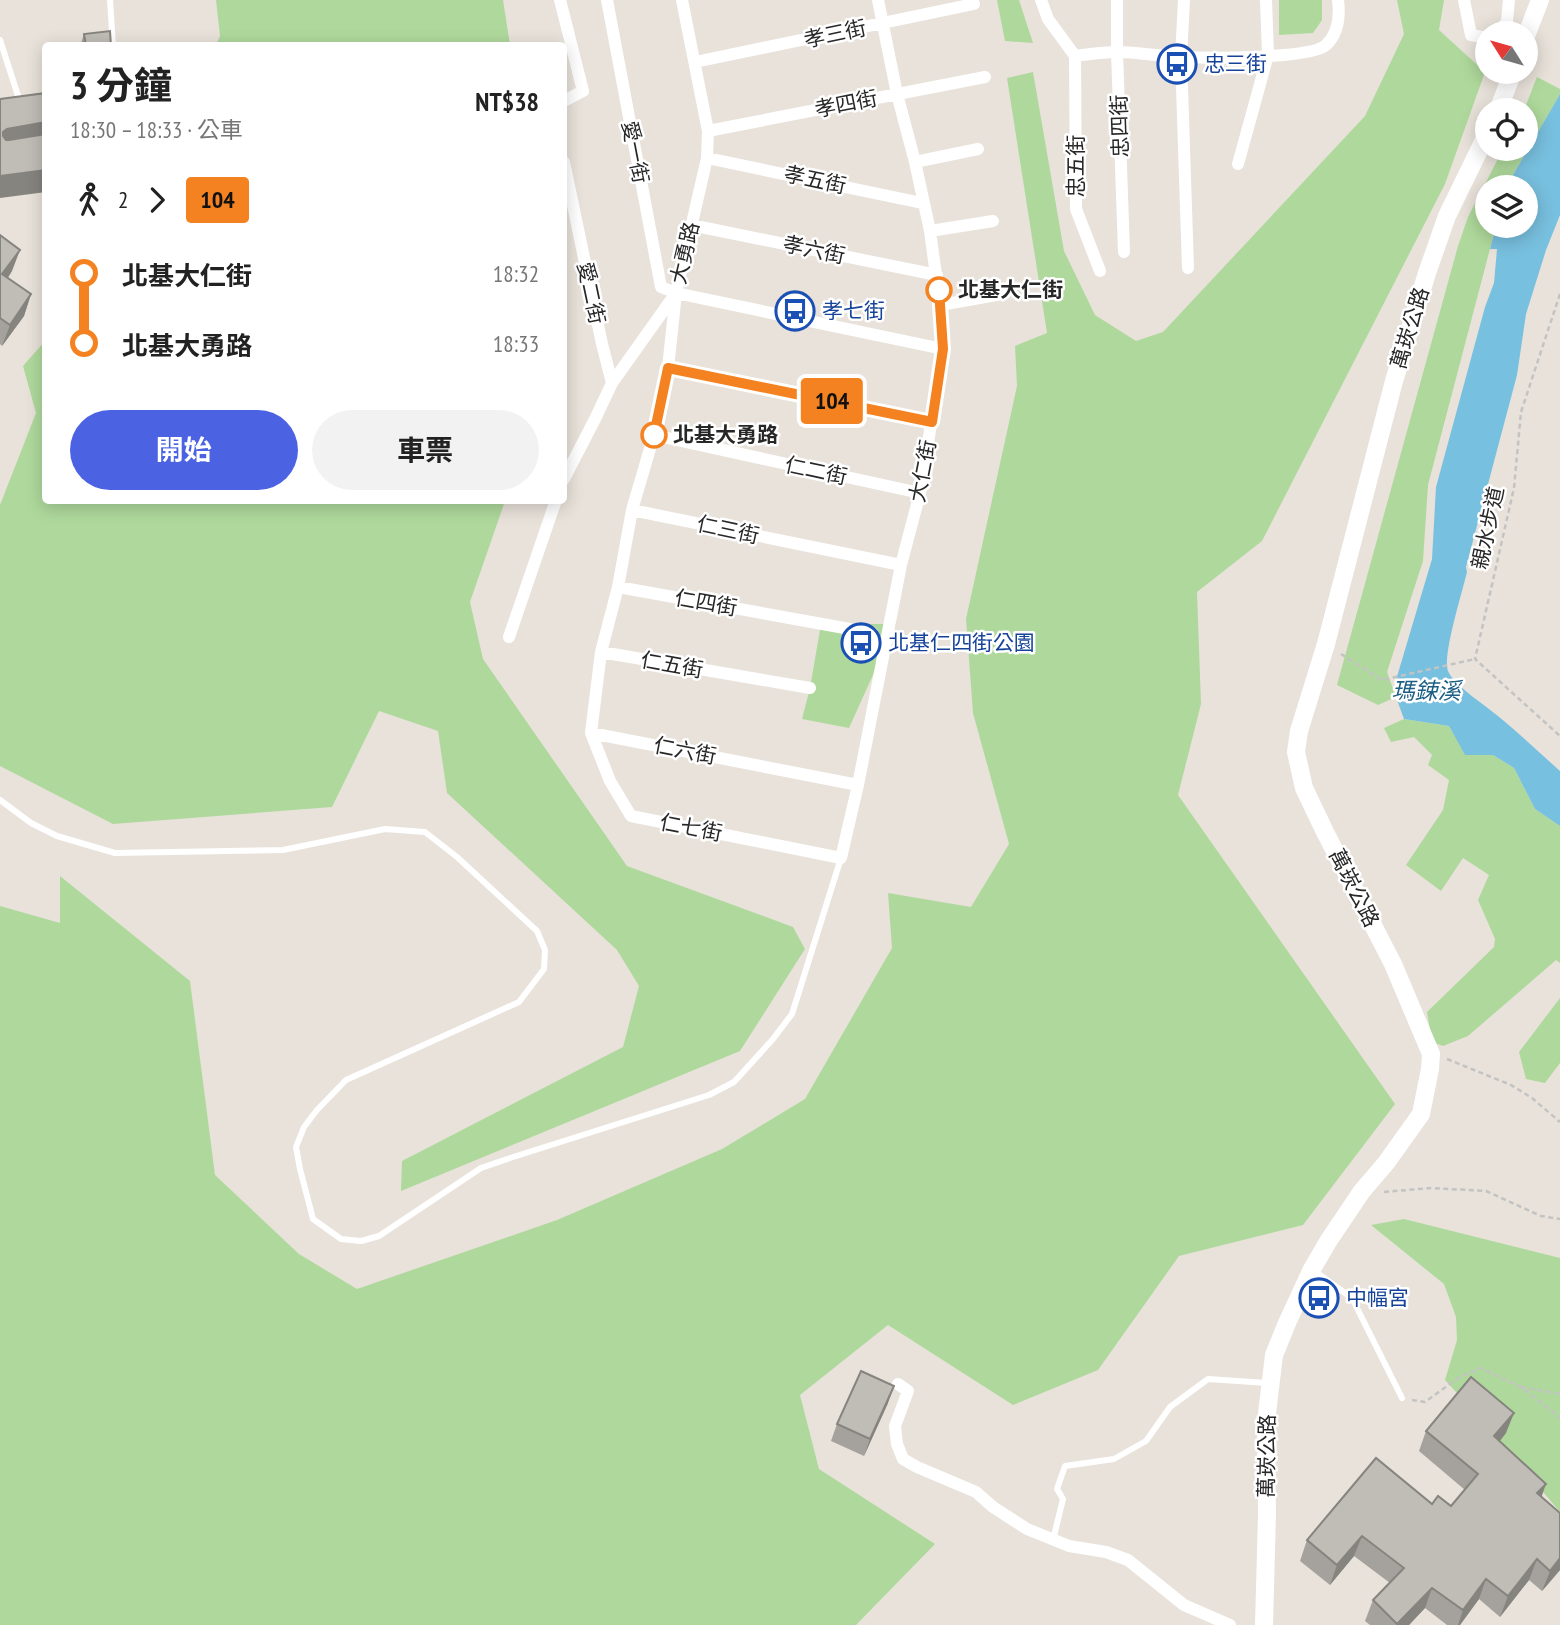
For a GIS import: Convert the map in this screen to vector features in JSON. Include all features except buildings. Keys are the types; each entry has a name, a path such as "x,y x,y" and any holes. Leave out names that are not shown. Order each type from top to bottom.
{"street":[{"path":"560,0 583,91 567,99"},
{"name":"愛一街","path":"607,0 661,287 676,293"},
{"name":"大勇路","path":"567,467 612,383 676,293 708,158 708,131 681,0"},
{"name":"大仁街","path":"841,858 901,565 920,494 943,349 937,275 930,231 897,94 878,0"},
{"path":"1041,0 1048,19 1075,56 1117,52 1181,57 1268,55 1310,52 1325,47 1336,32 1338,0"},
{"name":"忠四街","path":"1117,0 1124,252"},
{"path":"1184,0 1181,57 1188,268"},
{"path":"1238,164 1268,55 1266,0"},
{"path":"1464,0 1471,35 1475,36"},
{"path":"1507,21 1509,0"},
{"path":"1532,21 1540,0"},
{"name":"孝三街","path":"695,62 974,4"},
{"name":"忠五街","path":"1075,56 1076,209 1100,271"},
{"name":"孝四街","path":"708,131 985,77"},
{"path":"915,162 978,149"},
{"name":"孝五街","path":"708,158 922,203"},
{"name":"萬崁公路","path":"1264,1625 1266,1422 1274,1355 1312,1269 1362,1191 1387,1163 1422,1114 1431,1054 1393,964 1304,788 1296,752 1299,731 1325,644 1394,381 1427,273 1447,216 1475,159"},
{"name":"愛二街","path":"567,176 612,383"},
{"path":"930,231 993,221"},
{"name":"孝六街","path":"691,225 937,275"},
{"path":"591,733 601,652 618,587 632,510 654,435 668,368 676,293 943,349"},
{"path":"940,305 1002,294"},
{"path":"668,368 932,422"},
{"name":"仁二街","path":"654,435 920,494"},
{"path":"509,637 555,504"},
{"name":"仁三街","path":"632,510 901,565"},
{"name":"仁四街","path":"618,587 872,633"},
{"name":"仁五街","path":"601,652 810,688"},
{"name":"仁六街","path":"591,733 858,785"},
{"name":"仁七街","path":"591,733 610,781 631,816 841,858"},
{"path":"898,1384 908,1391 895,1426 897,1444 903,1459 976,1492 993,1507 1027,1529 1069,1546 1106,1552 1128,1560 1184,1605 1230,1625"}],"lane":[{"path":"110,0 113,42"},
{"path":"0,40 20,103 33,101"},
{"path":"0,800 31,823 57,836 115,853 283,850 385,829 425,832 457,857 537,931 545,950 544,969 519,1002 346,1080 304,1127 296,1147 313,1219 341,1239 361,1241 379,1236 481,1168 709,1096 734,1082 792,1014 841,858"},
{"path":"1312,1269 1352,1298 1402,1398"},
{"path":"1053,1540 1063,1499 1056,1489 1065,1466 1114,1459 1146,1441 1170,1406 1208,1379 1270,1383"}],"path":[{"name":"親水步道","path":"1474,659 1514,488 1521,412 1560,294"},
{"path":"1325,644 1382,680 1474,659 1560,736"},
{"path":"1431,1054 1451,1059 1511,1085 1532,1098 1560,1122"},
{"path":"1362,1191 1393,1192 1431,1188 1486,1191 1541,1216 1560,1219"},
{"path":"1402,1398 1425,1402 1458,1378 1480,1368 1521,1387 1560,1418"},
{"path":"1521,1387 1560,1394"}],"green space":[{"path":"216,0 503,0 510,42 217,42 220,36"},
{"path":"997,0 1019,0 1033,43 1005,41"},
{"path":"1279,0 1322,0 1322,20 1313,33 1279,35"},
{"path":"1397,0 1444,0 1439,30 1475,63 1475,84 1481,84 1445,184 1262,541 1197,592 1201,704 1178,795 1395,1104 1303,1225 1179,1256 1098,1370 1013,1405 888,1325 800,1395 819,1469 935,1544 856,1625 0,1625 0,906 60,923 60,876 190,981 215,1175 299,1254 357,1289 557,1220 722,1149 805,1099 892,948 888,893 971,907 1009,844 973,713 966,619 1017,386 1015,346 1047,333 1007,78 1033,72 1064,251 1095,315 1136,341 1163,332 1365,116 1404,34"},
{"path":"1538,78 1560,89 1560,94 1538,132 1538,98 1529,98 1534,84 1538,84"},
{"path":"1497,161 1521,161 1513,175 1490,175"},
{"path":"1475,203 1475,238 1493,238 1428,485 1423,561 1387,672 1396,697 1378,705 1337,685 1468,217"},
{"path":"42,344 42,504 504,504 470,602 483,659 627,866 793,927 805,949 740,1051 401,1191 402,1161 623,1047 639,986 617,950 447,793 438,731 379,711 332,807 113,824 0,766 0,505 36,413 23,366"},
{"path":"821,624 896,624 849,728 802,719"},
{"path":"1404,719 1449,726 1465,754 1493,755 1514,768 1535,809 1560,826 1560,963 1556,960 1468,1036 1443,1046 1432,1042 1427,1012 1494,947 1495,939 1478,900 1489,875 1463,858 1441,891 1406,865 1443,810 1449,780 1428,765 1432,755 1414,737 1391,742 1384,728"},
{"path":"1560,998 1560,1063 1545,1083 1526,1079 1519,1052"},
{"path":"1404,1219 1560,1258 1560,1512 1445,1380 1457,1340 1456,1317 1444,1284 1371,1225"}],"water":[{"name":"瑪鋉溪","path":"1560,94 1560,215 1526,314 1517,375 1466,567 1447,663 1448,671 1457,683 1560,771 1560,826 1535,809 1514,768 1493,755 1465,755 1449,726 1404,719 1396,697 1396,680 1432,559 1436,487 1494,283 1497,249 1490,249 1493,238 1538,238 1538,175 1513,175 1521,161 1538,161 1538,132"}],"bus line":[{"name":"104","path":"654,435 668,368 932,422 943,349 939,290"}],"place":[{"name":"忠三街","path":"1177,64"},
{"name":"北基大仁街","path":"939,290"},
{"name":"孝七街","path":"795,311"},
{"name":"北基大勇路","path":"654,435"},
{"name":"北基仁四街公園","path":"861,643"},
{"name":"中幅宮","path":"1319,1298"}]}
